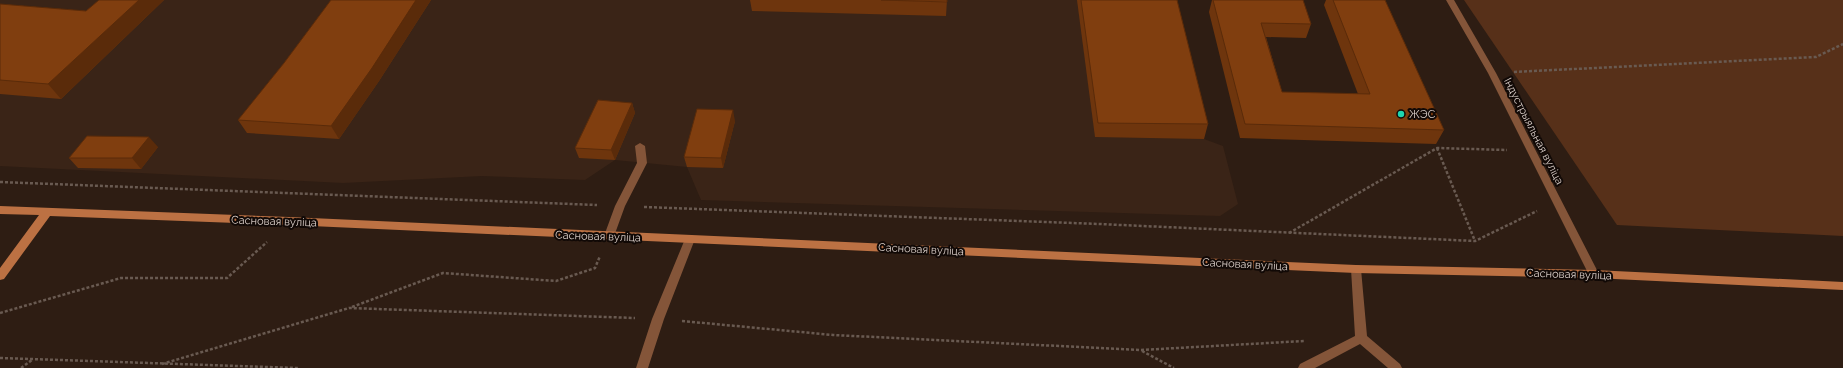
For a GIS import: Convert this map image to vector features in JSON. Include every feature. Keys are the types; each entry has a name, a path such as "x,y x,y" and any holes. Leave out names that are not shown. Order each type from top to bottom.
{"street":[{"name":"Індустрыяльная вуліца","path":"1450,0 1492,73 1594,274"},
{"path":"609,236 620,206 642,163 640,146"},
{"name":"Сасновая вуліца","path":"0,210 289,221 1356,269 1594,274 1843,286"},
{"path":"0,276 47,212"},
{"path":"642,368 658,319 690,239"},
{"path":"1356,269 1361,338 1396,368"},
{"path":"1304,368 1361,338"}],"path":[{"path":"1492,73 1816,57 1843,44"},
{"path":"1437,148 1475,241"},
{"path":"1288,233 1437,148 1531,151"},
{"path":"0,182 1475,241 1535,211 1561,211"},
{"path":"0,313 121,278 227,278 289,221"},
{"path":"162,364 349,308 443,273 556,281 595,268 609,236"},
{"path":"349,308 658,319 833,335 1141,350 1306,341"},
{"path":"1141,350 1174,368"},
{"path":"0,358 298,368"},
{"path":"21,368 33,359"}],"shaded area":[{"path":"0,0 1171,0 1204,139 1223,146 1238,204 1220,216 701,200 687,167 615,160 585,180 482,176 343,183 0,166"},
{"path":"1464,0 1843,0 1843,236 1617,225"}],"building":[{"path":"99,0 139,0 48,84 0,80 0,4 86,11"},
{"path":"331,0 416,0 372,68 331,126 238,120 284,63"},
{"path":"881,0 947,0 947,2"},
{"path":"1081,0 1177,0 1208,124 1098,123"},
{"path":"1213,0 1303,0 1311,24 1261,23 1282,92 1370,94 1333,0 1385,0 1444,130 1245,124"},
{"path":"598,100 632,103 611,150 575,148"},
{"path":"697,109 733,110 721,158 684,157"},
{"path":"87,136 149,137 132,158 69,158"}],"place":[{"name":"ЖЭС","path":"1401,114"}]}
